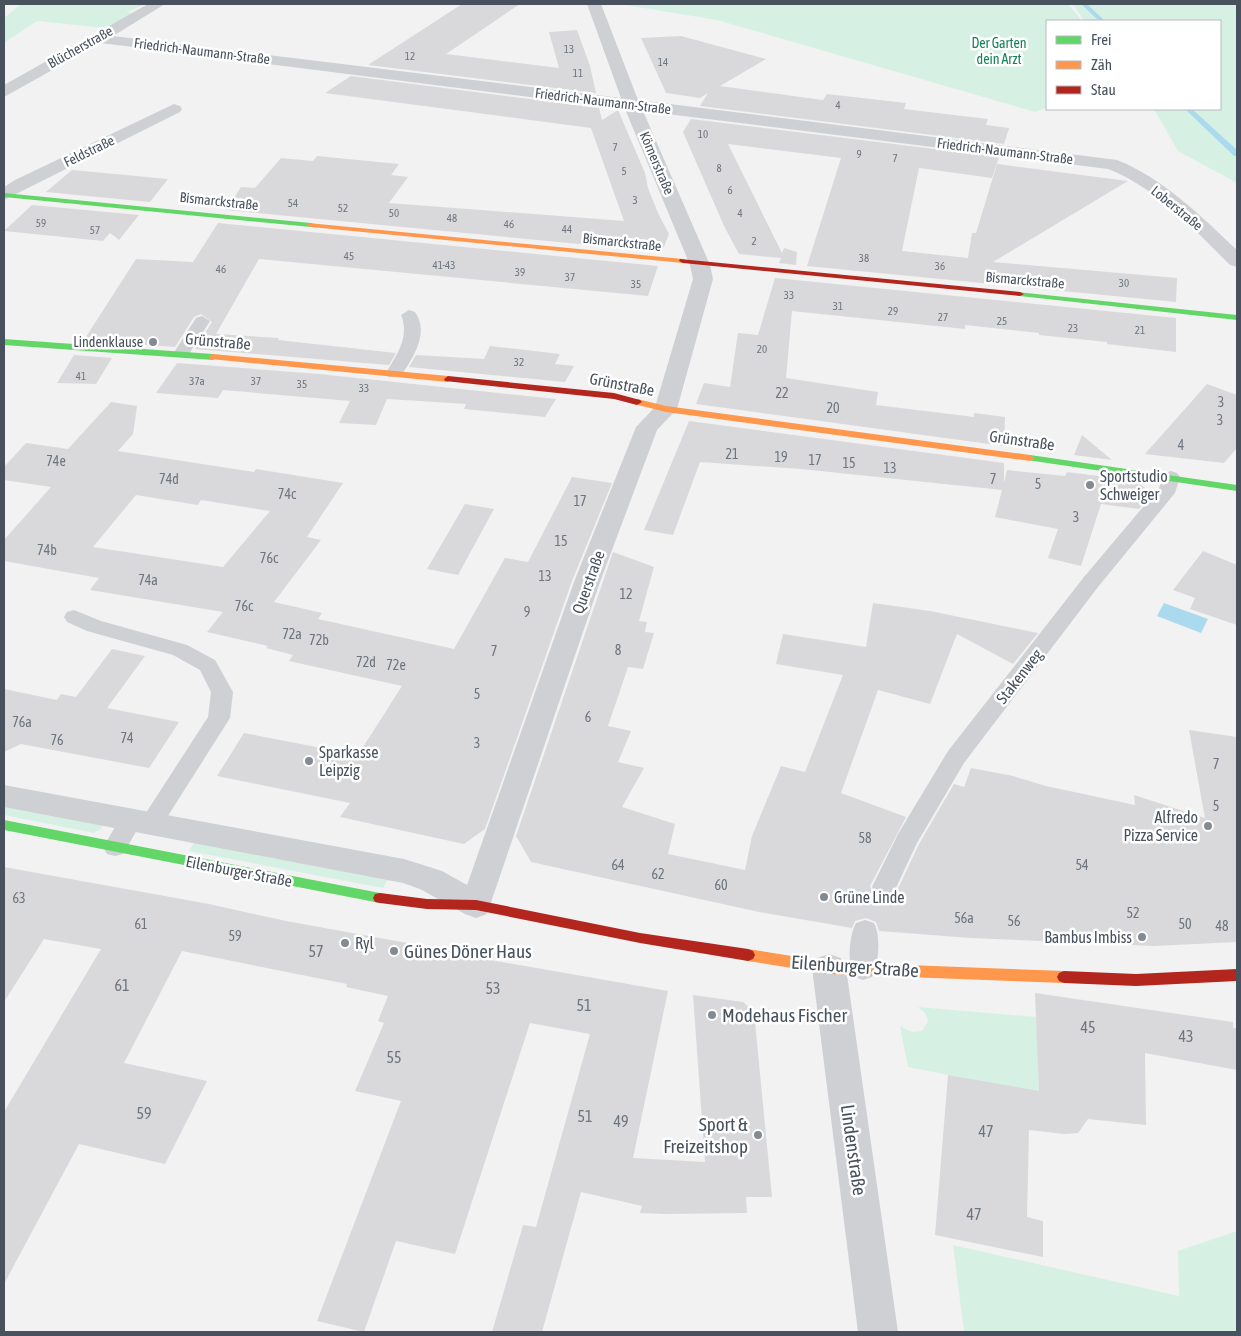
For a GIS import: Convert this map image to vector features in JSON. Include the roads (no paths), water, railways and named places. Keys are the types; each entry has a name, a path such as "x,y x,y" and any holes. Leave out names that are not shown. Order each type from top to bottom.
{"street":[{"name":"Blücherstraße","path":"4,92 158,4"},
{"name":"Körnerstraße","path":"594,4 632,105 700,265"},
{"name":"Friedrich-Naumann-Straße","path":"96,38 1110,164"},
{"name":"Feldstraße","path":"4,195 21,184 174,109"},
{"name":"Loberstraße","path":"1110,164 1126,169 1175,205 1237,261"},
{"name":"Bismarckstraße","path":"4,195 700,265 1149,307 1237,318"},
{"path":"666,409 703,279 700,265"},
{"name":"Grünstraße","path":"4,342 181,354 394,373 614,396 666,409 1235,484"},
{"name":"Querstraße","path":"476,905 587,582 647,427 666,409"},
{"name":"Eilenburger Straße","path":"4,796 404,871 431,880 476,905"},
{"name":"Eilenburger Straße","path":"4,825 391,900 427,904 476,905 640,938 846,968 1136,980 1235,977"},
{"name":"Lindenstraße","path":"846,968 878,1332"}],"lane":[{"path":"394,373 414,334 414,324 408,315"},
{"path":"181,354 202,321"},
{"name":"Stakenweg","path":"884,887 906,840 956,757 1090,582 1168,489 1171,477"},
{"path":"74,617 94,626 180,650 208,665 222,692 219,718 141,822 115,847"},
{"path":"846,968 865,930"}],"water":[{"path":"1164,603 1208,619 1201,633 1157,616"}],"waterway":[{"path":"1084,4 1101,20"},
{"path":"1189,110 1237,154"}],"place":[{"name":"Lindenklause","path":"153,342"},
{"name":"Sportstudio Schweiger","path":"1090,485"},
{"name":"Sparkasse Leipzig","path":"309,761"},
{"name":"Alfredo Pizza Service","path":"1208,826"},
{"name":"Grüne Linde","path":"824,897"},
{"name":"Bambus Imbiss","path":"1142,937"},
{"name":"Ryl","path":"345,943"},
{"name":"Günes Döner Haus","path":"394,951"},
{"name":"Modehaus Fischer","path":"712,1015"},
{"name":"Sport & Freizeitshop","path":"758,1135"}],"park label":[{"name":"Der Garten dein Arzt","path":"999,52"}]}
